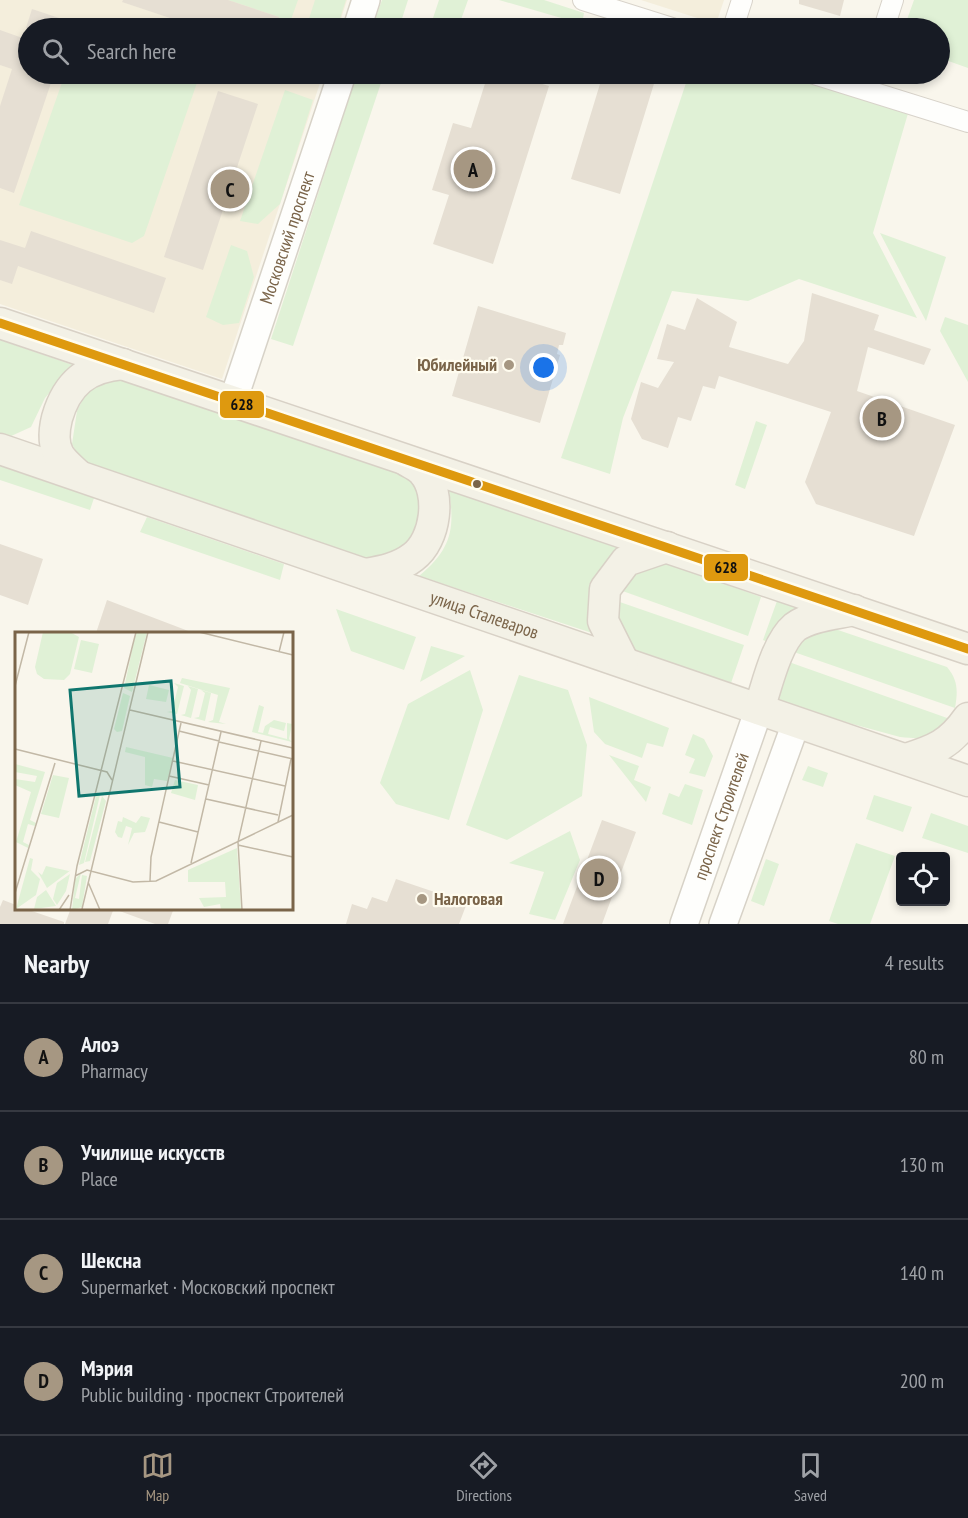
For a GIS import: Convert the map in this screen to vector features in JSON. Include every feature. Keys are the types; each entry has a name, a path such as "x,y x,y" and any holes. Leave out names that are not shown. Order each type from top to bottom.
{"main road":[{"path":"360,18 366,0"},
{"name":"Московский проспект","path":"233,401 339,84"},
{"path":"0,323 854,610 963,652"},
{"path":"78,475 58,454 53,432 61,404 73,385 84,376 106,366 123,364"},
{"name":"улица Сталеваров","path":"0,449 968,780"},
{"path":"365,574 393,568 415,556 432,530 435,512 433,493 423,471 402,458"},
{"path":"623,661 603,621 604,590 626,561 667,547"},
{"path":"759,710 779,651 795,627 808,621 854,610"},
{"name":"проспект Строителей","path":"684,924 759,710"},
{"path":"906,759 931,752 948,742 968,718"},
{"name":"проспект Строителей","path":"723,924 796,723"}],"street":[{"path":"583,0 640,18"},
{"path":"736,18 742,0"},
{"path":"887,18 893,0"},
{"path":"873,84 968,122"}],"shaded area":[{"path":"0,0 347,0 341,18 18,18 18,84 320,84 222,379 0,304"},
{"path":"641,0 724,0 718,18 697,18"}],"green space":[{"path":"228,0 298,0 292,18 279,17"},
{"path":"315,0 346,0 340,18 309,18"},
{"path":"382,0 408,0 402,18 376,18"},
{"path":"439,0 468,0 462,18 433,18"},
{"path":"499,0 544,0 584,13 583,18 561,18"},
{"path":"914,0 968,0 968,68 950,62 950,18 908,18"},
{"path":"61,84 197,84 144,236 132,243 19,205"},
{"path":"354,84 381,84 293,346 271,339"},
{"path":"686,84 826,84 909,110 873,233 917,318 799,279 748,301 672,291 623,418 610,474 561,458"},
{"path":"285,90 313,100 280,204 258,224 240,221"},
{"path":"880,233 946,257 926,321"},
{"path":"231,245 247,251 254,277 239,323 223,325 206,317"},
{"path":"945,317 968,325 968,382 940,331"},
{"path":"0,340 73,365 45,398 31,427 9,437 0,434"},
{"path":"130,377 399,467 413,480 422,500 420,522 416,532 401,549 369,563 83,465 72,444 77,411 86,393 108,381"},
{"path":"756,421 767,425 745,489 735,485"},
{"path":"0,466 94,498 90,510 0,480"},
{"path":"448,484 624,543 610,559 595,634 419,576 439,555 449,535 451,512"},
{"path":"147,517 284,564 280,580 140,532"},
{"path":"656,563 668,563 761,597 748,636 617,589 629,575"},
{"path":"614,600 744,645 730,686 622,647"},
{"path":"777,601 801,609 768,642 763,640"},
{"path":"336,609 416,637 404,670 351,651"},
{"path":"822,630 838,630 947,667 956,686 955,708 791,651 796,638"},
{"path":"431,646 465,656 420,682"},
{"path":"786,661 950,719 923,738 900,737 772,702"},
{"path":"470,670 483,710 449,820 396,804 380,783 408,704"},
{"path":"519,675 568,690 587,745 582,796 507,840 466,825"},
{"path":"589,697 669,728 663,747 647,743 642,758 605,744 594,732"},
{"path":"693,734 704,739 713,756 705,777 689,773 695,759 685,755"},
{"path":"609,755 639,766 634,780 651,787 646,802"},
{"path":"808,766 828,773 823,787 802,780"},
{"path":"685,784 703,790 692,825 662,814 669,793 679,797"},
{"path":"874,795 912,807 903,832 866,819"},
{"path":"931,813 968,826 968,853 922,838"},
{"path":"570,831 580,860 555,920 529,914 544,872 509,863"},
{"path":"856,843 895,856 870,924 838,924 829,921"},
{"path":"766,859 779,864 764,906 751,901"}],"building":[{"path":"123,0 228,0 279,17 170,18 122,2"},
{"path":"799,0 844,0 840,16 799,4"},
{"path":"32,9 59,18 29,18"},
{"path":"0,30 18,36 18,84 51,84 14,193 0,188 0,106 12,69 0,65"},
{"path":"485,84 549,86 493,264 433,244 449,195 432,190 453,123 471,128"},
{"path":"600,84 654,84 620,194 571,179"},
{"path":"218,91 258,104 203,270 164,257"},
{"path":"31,231 166,278 154,313 18,266 12,284 0,280 0,240 25,248"},
{"path":"812,293 879,315 874,330 931,349 924,365 868,347 857,391 955,425 914,536 816,504 805,482 831,412 719,376 715,389 703,386 691,421 678,417 668,448 642,439 631,419 641,382 658,388 674,362 657,359 667,324 685,330 697,298 737,322 729,347 788,364 804,341"},
{"name":"Юбилейный","path":"478,306 566,333 563,345 559,345 557,354 560,355 540,423 452,396"},
{"path":"0,544 43,559 28,605 0,595"},
{"path":"107,600 191,632 96,632"},
{"path":"602,820 636,832 602,924 563,924"},
{"name":"Налоговая","path":"396,879 467,903 459,924 346,924 352,904 367,909 372,897 387,902"},
{"path":"3,900 15,905 15,909 26,909 64,922 64,924 0,924 0,907"},
{"path":"71,909 114,909 108,924 65,924"},
{"path":"114,909 174,909 168,924 155,924"}],"transit line":[{"name":"628","path":"0,323 968,649"}],"place":[{"name":"Алоэ","path":"473,169"},
{"name":"Шексна","path":"230,189"},
{"name":"Юбилейный","path":"509,365"},
{"name":"Училище искусств","path":"882,418"},
{"name":"Мэрия","path":"599,878"},
{"name":"Налоговая","path":"422,899"}]}
